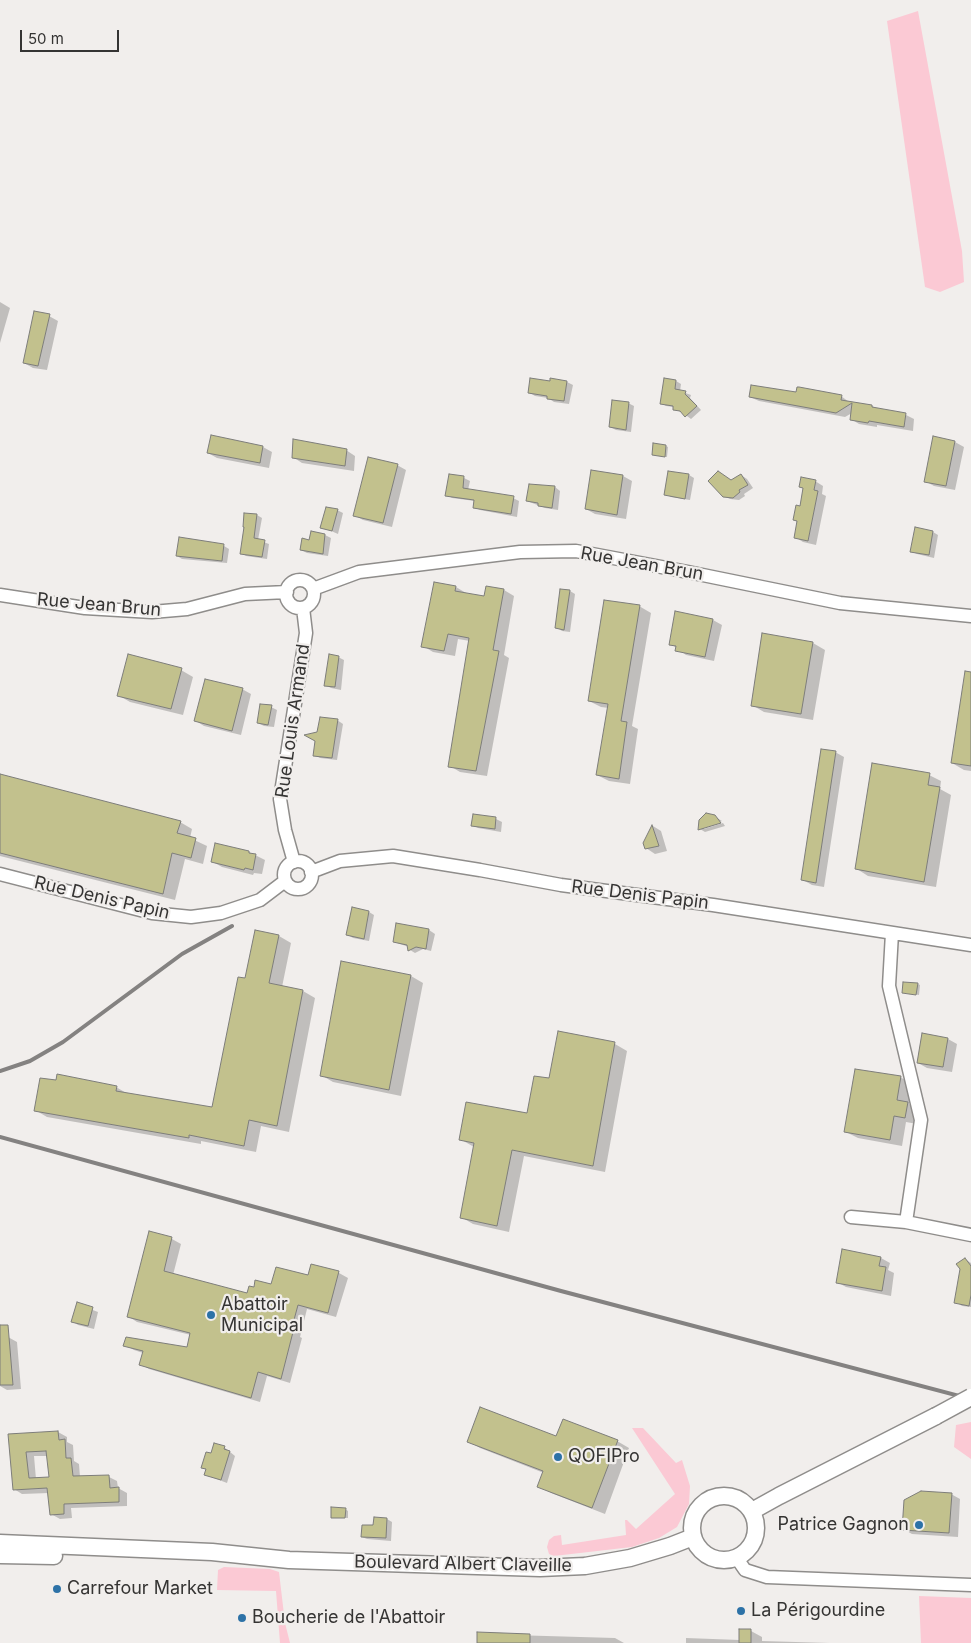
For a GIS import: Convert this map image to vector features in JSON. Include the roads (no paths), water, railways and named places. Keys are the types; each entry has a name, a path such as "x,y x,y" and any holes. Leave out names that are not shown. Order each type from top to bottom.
{"main road":[{"path":"752,1511 971,1397"},
{"path":"726,1496 736,1498 745,1503 752,1511 755,1522 754,1538 746,1551 736,1557 721,1559 705,1554 693,1537 693,1516 698,1508 711,1498 726,1496"},
{"name":"Boulevard Albert Claveille","path":"0,1555 289,1560 540,1568 585,1566 630,1558 693,1537"},
{"name":"Boulevard Albert Claveille","path":"0,1543 212,1552 289,1560"}],"street":[{"name":"Rue Jean Brun","path":"313,589 359,572 520,552 576,551 840,603 971,616"},
{"path":"299,581 308,583 313,589 313,599 304,608 294,607 288,601 286,592 291,584 299,581"},
{"name":"Rue Jean Brun","path":"0,595 86,608 152,612 187,609 245,594 286,592"},
{"name":"Rue Louis Armand","path":"294,862 285,830 280,800 306,633 304,608"},
{"name":"Rue Denis Papin","path":"311,872 340,861 392,856 561,885 713,904 971,945"},
{"path":"294,862 304,863 311,872 309,883 302,889 293,888 285,881 285,870 294,862"},
{"name":"Rue Denis Papin","path":"0,874 152,913 191,917 221,913 260,900 285,881"},
{"path":"892,933 889,986 921,1120 906,1222"},
{"path":"851,1217 906,1222 971,1235"},
{"path":"736,1557 745,1570 767,1578 971,1585"}],"railway":[{"path":"0,1071 30,1061 63,1042 182,954 232,926"},
{"path":"0,1137 561,1291 971,1399"}],"place":[{"name":"Abattoir Municipal","path":"211,1315"},
{"name":"QOFIPro","path":"558,1457"},
{"name":"Patrice Gagnon","path":"919,1525"},
{"name":"Carrefour Market","path":"57,1589"},
{"name":"La Périgourdine","path":"741,1611"},
{"name":"Boucherie de l'Abattoir","path":"242,1618"}]}
